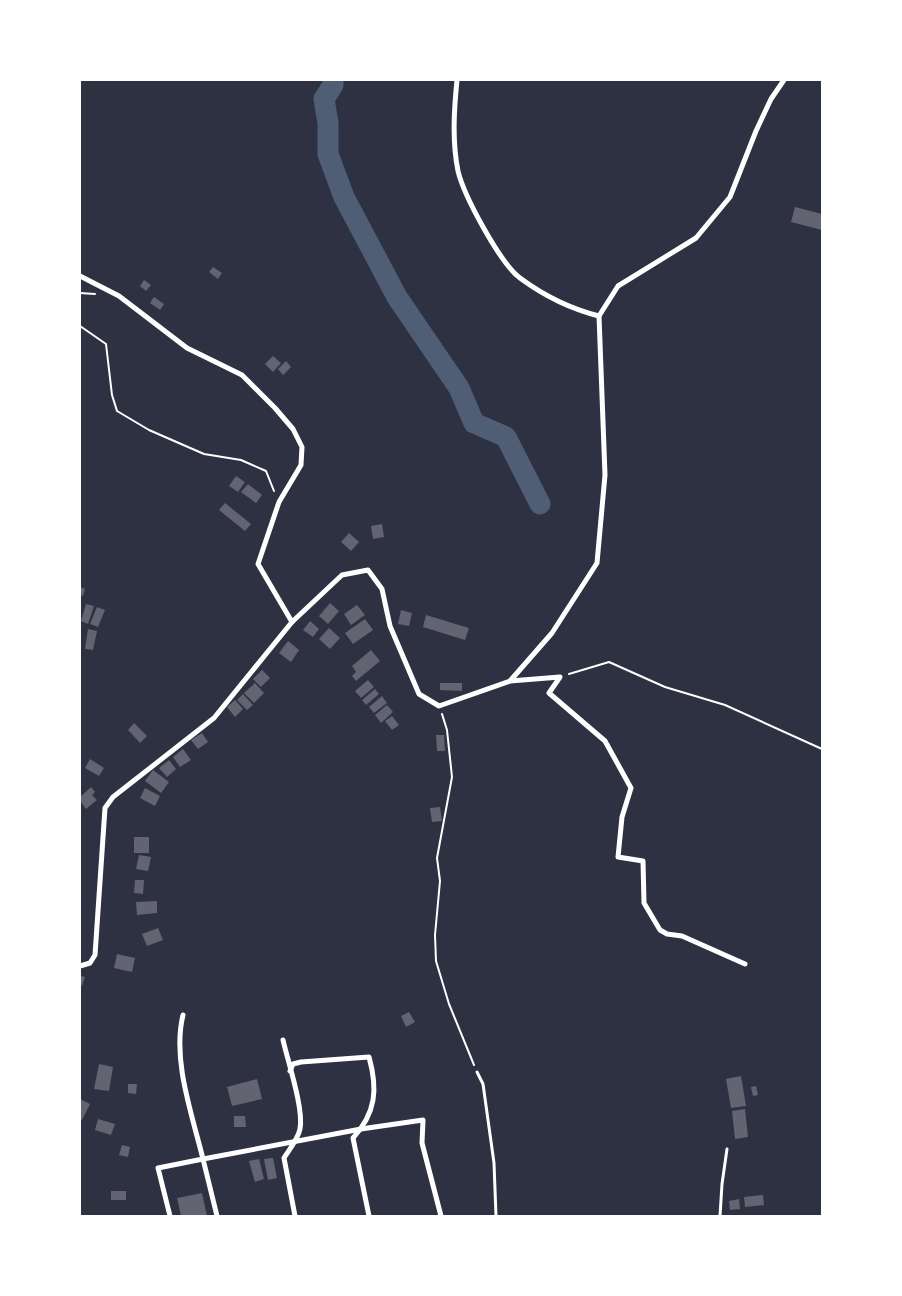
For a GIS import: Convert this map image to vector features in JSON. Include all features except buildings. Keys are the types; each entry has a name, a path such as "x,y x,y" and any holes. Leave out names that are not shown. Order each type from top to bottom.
{"street":[{"path":"457,80 454,117 458,172 471,207 494,245 519,277 576,310 599,316"},
{"path":"510,681 552,633 597,563 605,475 599,316 618,286 696,238 730,197 756,131 771,99 784,80"},
{"path":"80,276 119,296 187,348 242,375 293,429 302,447 301,465 279,502 258,564 292,622"},
{"path":"80,966 90,963 95,955 105,807 112,797 214,718 292,622 342,575 368,570 382,588 390,626 419,694 439,706 510,681 560,677"},
{"path":"560,677 549,693 605,741 631,788 622,817 618,857 643,861 644,903 660,930 667,934 682,936 745,964"},
{"path":"183,1015 178,1041 181,1070 217,1216"},
{"path":"283,1040 299,1108 299,1132 284,1158 295,1216"},
{"path":"290,1071 293,1064 301,1062 369,1057 374,1101 367,1120 353,1138 369,1216"},
{"path":"170,1216 158,1168 361,1129 423,1120 422,1143 441,1216"}],"lane":[{"path":"477,1072 483,1084 494,1163 496,1216"},
{"path":"720,1216 727,1149"}],"path":[{"path":"80,326 106,344 112,394 117,411 149,430 204,454 241,460 266,471 279,502"},
{"path":"560,677 609,662 665,687 725,705 822,749"},
{"path":"439,706 447,730 452,777 437,858 440,881 435,934 436,961 454,1020 477,1072"}],"waterway":[{"path":"333,80 333,85 324,99 328,123 328,154 344,197 397,297 459,388 474,423 506,437 540,504"}]}
